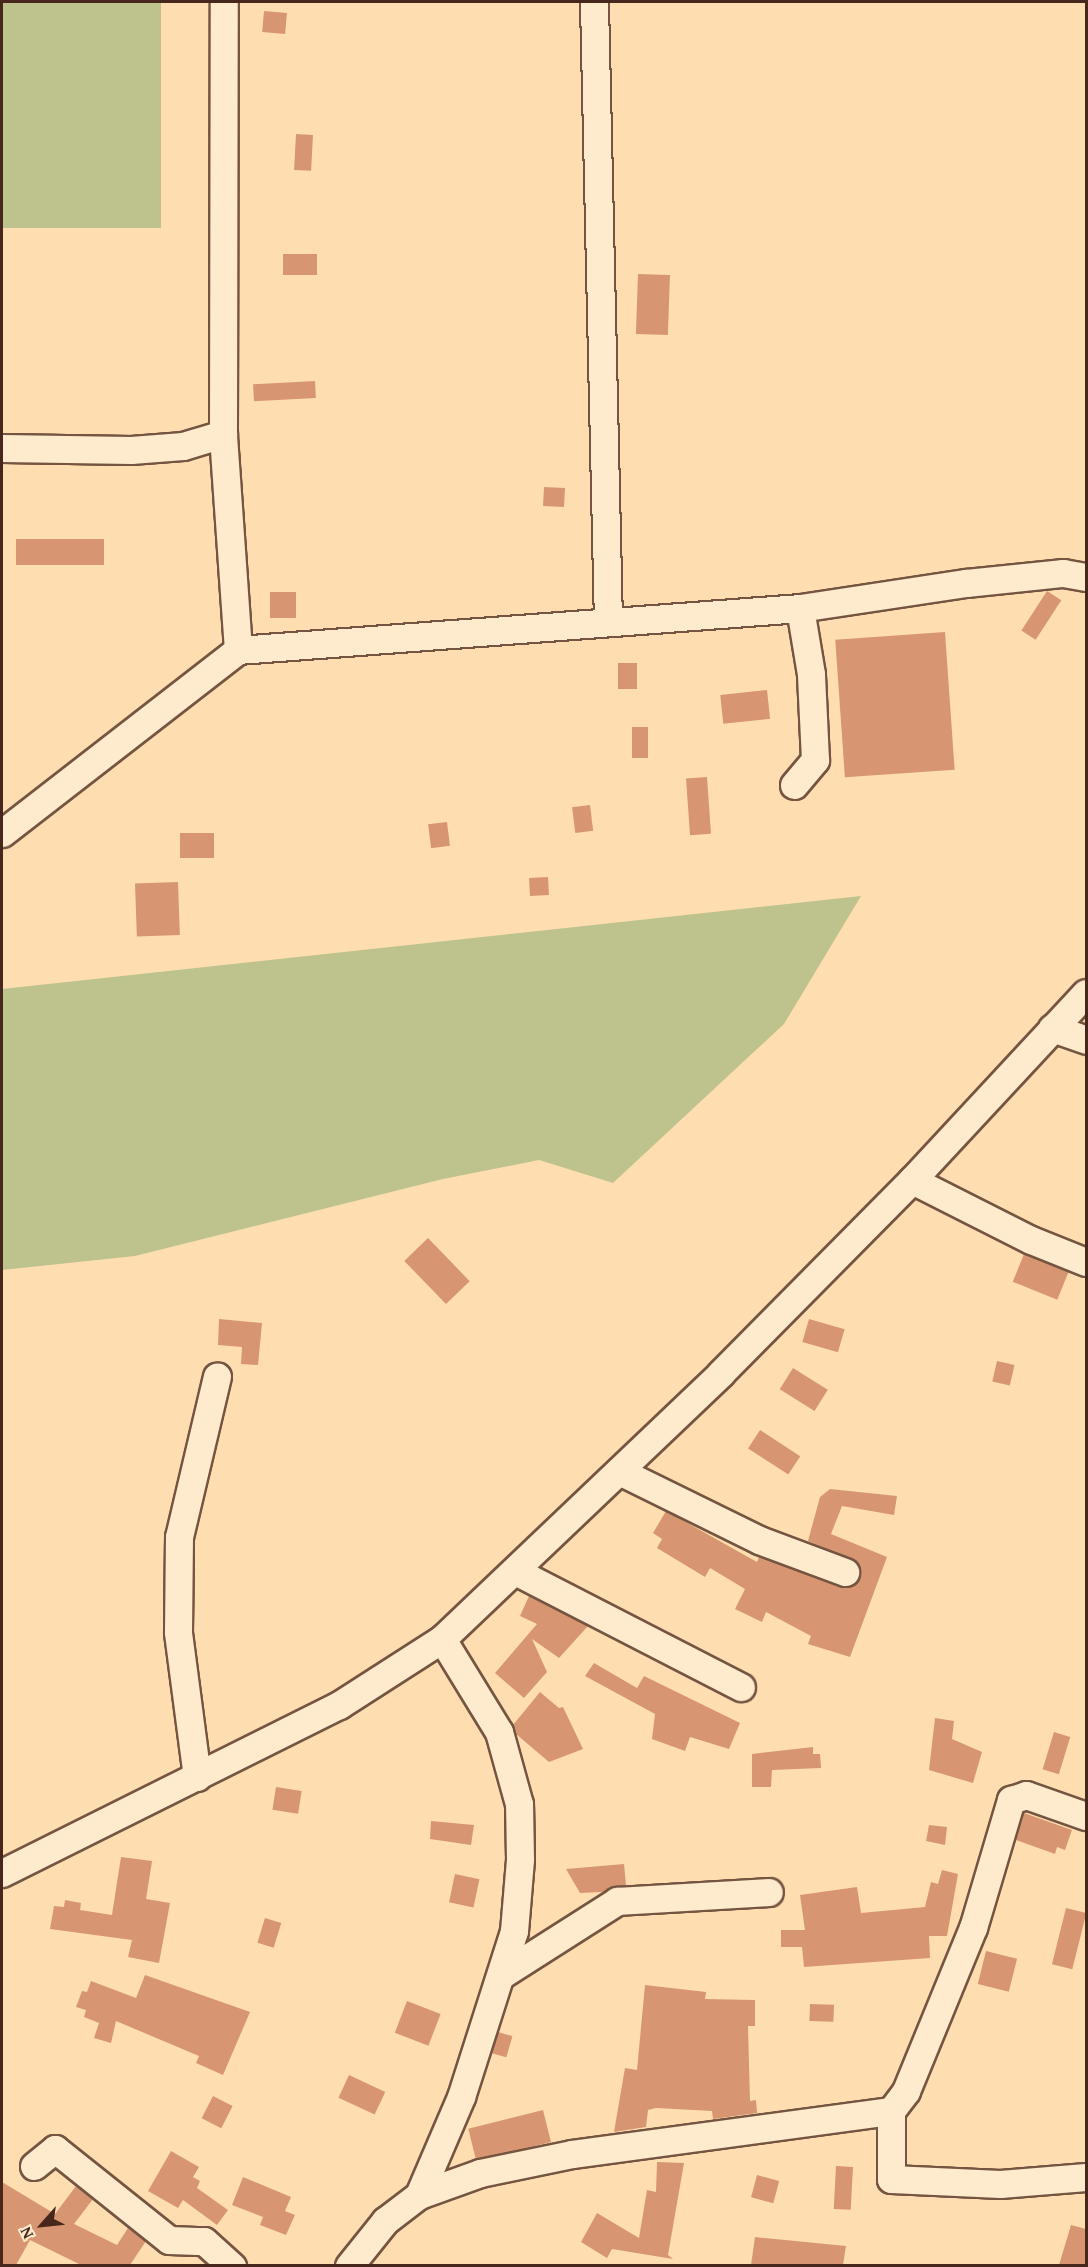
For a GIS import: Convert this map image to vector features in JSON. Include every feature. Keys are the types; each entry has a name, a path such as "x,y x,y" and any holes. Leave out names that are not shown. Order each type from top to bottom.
{"street":[{"path":"224,2 223,434 238,650"},
{"path":"594,2 608,622"},
{"path":"2,448 131,450 183,446 223,434"},
{"path":"2,833 238,650 800,608 977,582 1063,573 1086,577"},
{"path":"794,785 815,760 811,674 800,608"},
{"path":"2,1873 339,1705 442,1639 619,1471 912,1180 1086,993"},
{"path":"1052,1028 1086,1040"},
{"path":"912,1180 1031,1240 1086,1262"},
{"path":"197,1777 178,1632 179,1537 217,1376"},
{"path":"619,1471 759,1540 845,1572"},
{"path":"515,1571 741,1687"},
{"path":"419,2195 460,2097 514,1931 519,1804 499,1732 442,1639"},
{"path":"1086,1816 1026,1795 1011,1800 965,1949 906,2091 891,2111 891,2179 1000,2184 1086,2177"},
{"path":"501,1975 617,1901 769,1892"},
{"path":"349,2265 385,2221 419,2195 480,2173 572,2154 891,2111"},
{"path":"34,2166 55,2149 169,2240 204,2241 232,2265"}],"green space":[{"path":"2,2 161,2 161,228 2,228"},
{"path":"861,896 784,1024 613,1183 539,1160 443,1179 135,1256 2,1270 2,989"}],"building":[{"path":"264,11 287,13 285,34 262,32"},
{"path":"296,134 313,135 311,171 294,170"},
{"path":"283,254 317,254 317,275 283,275"},
{"path":"638,274 670,275 668,335 636,334"},
{"path":"315,381 316,398 254,401 253,384"},
{"path":"544,487 565,488 564,507 543,506"},
{"path":"16,539 104,539 104,565 16,565"},
{"path":"1047,591 1061,600 1036,640 1021,630"},
{"path":"270,592 296,592 296,618 270,618"},
{"path":"945,632 955,770 845,777 835,640"},
{"path":"618,663 637,663 637,689 618,689"},
{"path":"767,690 770,719 723,724 720,695"},
{"path":"632,727 648,727 648,758 632,758"},
{"path":"707,777 711,834 690,835 686,778"},
{"path":"590,805 593,831 575,833 572,807"},
{"path":"447,822 450,846 431,848 428,824"},
{"path":"180,833 214,833 214,858 180,858"},
{"path":"548,877 549,895 530,896 529,878"},
{"path":"178,882 180,935 137,936 135,884"},
{"path":"428,1238 470,1281 446,1304 404,1261"},
{"path":"1024,1254 1069,1272 1057,1300 1013,1282"},
{"path":"219,1319 262,1323 258,1365 241,1364 242,1347 218,1345"},
{"path":"809,1319 845,1329 838,1352 802,1342"},
{"path":"997,1361 1015,1365 1010,1386 992,1381"},
{"path":"793,1368 828,1390 815,1411 780,1389"},
{"path":"760,1430 800,1456 788,1475 748,1448"},
{"path":"830,1489 897,1496 894,1515 842,1506 831,1534 887,1557 850,1657 808,1644 811,1636 766,1612 762,1622 735,1609 745,1589 710,1568 705,1577 657,1548 662,1539 653,1533 666,1511 757,1562 759,1557 848,1587 860,1577 857,1562 808,1541 820,1497"},
{"path":"529,1596 588,1626 559,1658 532,1639 547,1672 524,1698 495,1673 537,1624 520,1616"},
{"path":"594,1663 637,1688 644,1676 740,1723 729,1749 690,1737 685,1751 652,1739 655,1714 585,1676"},
{"path":"540,1692 559,1708 563,1707 583,1749 549,1762 516,1734 513,1725"},
{"path":"935,1718 954,1721 952,1739 982,1752 973,1783 929,1770"},
{"path":"1054,1732 1070,1737 1059,1774 1043,1769"},
{"path":"813,1747 813,1754 820,1754 821,1768 772,1770 771,1787 752,1787 752,1754"},
{"path":"276,1787 302,1791 298,1814 272,1810"},
{"path":"1024,1813 1072,1830 1065,1850 1057,1847 1055,1854 1016,1840"},
{"path":"431,1821 474,1825 471,1845 430,1839"},
{"path":"929,1825 947,1827 945,1845 926,1841"},
{"path":"121,1857 152,1861 146,1899 170,1903 159,1963 128,1957 132,1940 50,1929 54,1906 64,1907 65,1900 81,1903 80,1910 112,1915"},
{"path":"624,1864 626,1885 602,1892 580,1893 566,1869"},
{"path":"942,1870 958,1874 947,1936 929,1936 930,1958 804,1967 802,1947 781,1947 781,1930 805,1930 800,1895 857,1887 861,1913 925,1907 931,1882 938,1884"},
{"path":"455,1874 479,1879 473,1908 449,1902"},
{"path":"1066,1908 1086,1913 1072,1969 1052,1964"},
{"path":"265,1918 281,1923 274,1948 257,1943"},
{"path":"986,1951 1017,1959 1009,1992 978,1984"},
{"path":"145,1975 250,2012 223,2075 196,2063 199,2056 116,2021 111,2043 94,2038 99,2023 84,2017 86,2010 76,2007 82,1991 87,1992 91,1981 136,1998"},
{"path":"645,1985 706,1992 705,1999 755,2000 755,2026 748,2026 750,2101 756,2100 757,2113 713,2119 712,2111 656,2108 648,2110 646,2127 614,2132 625,2068 637,2070"},
{"path":"407,2001 441,2014 428,2046 395,2033"},
{"path":"810,2004 834,2005 833,2022 809,2021"},
{"path":"498,2032 512,2036 506,2057 492,2053"},
{"path":"349,2075 385,2092 375,2115 338,2098"},
{"path":"213,2096 233,2106 221,2128 202,2118"},
{"path":"543,2110 551,2142 476,2161 468,2129"},
{"path":"171,2151 199,2167 193,2177 200,2181 197,2188 228,2210 217,2225 183,2200 178,2208 148,2191"},
{"path":"657,2162 684,2163 668,2255 673,2259 612,2249 607,2258 581,2242 597,2213 639,2238 647,2190 656,2192"},
{"path":"836,2166 853,2167 851,2210 834,2209"},
{"path":"757,2175 779,2181 773,2203 751,2197"},
{"path":"243,2177 291,2197 285,2211 295,2215 286,2235 260,2225 263,2217 232,2205"},
{"path":"2,2182 55,2214 76,2186 93,2199 74,2224 117,2245 128,2228 146,2241 130,2265 81,2265 30,2240 16,2265 2,2265"},
{"path":"1071,2225 1086,2229 1086,2265 1059,2265"},
{"path":"755,2237 846,2246 843,2265 751,2265"}]}
